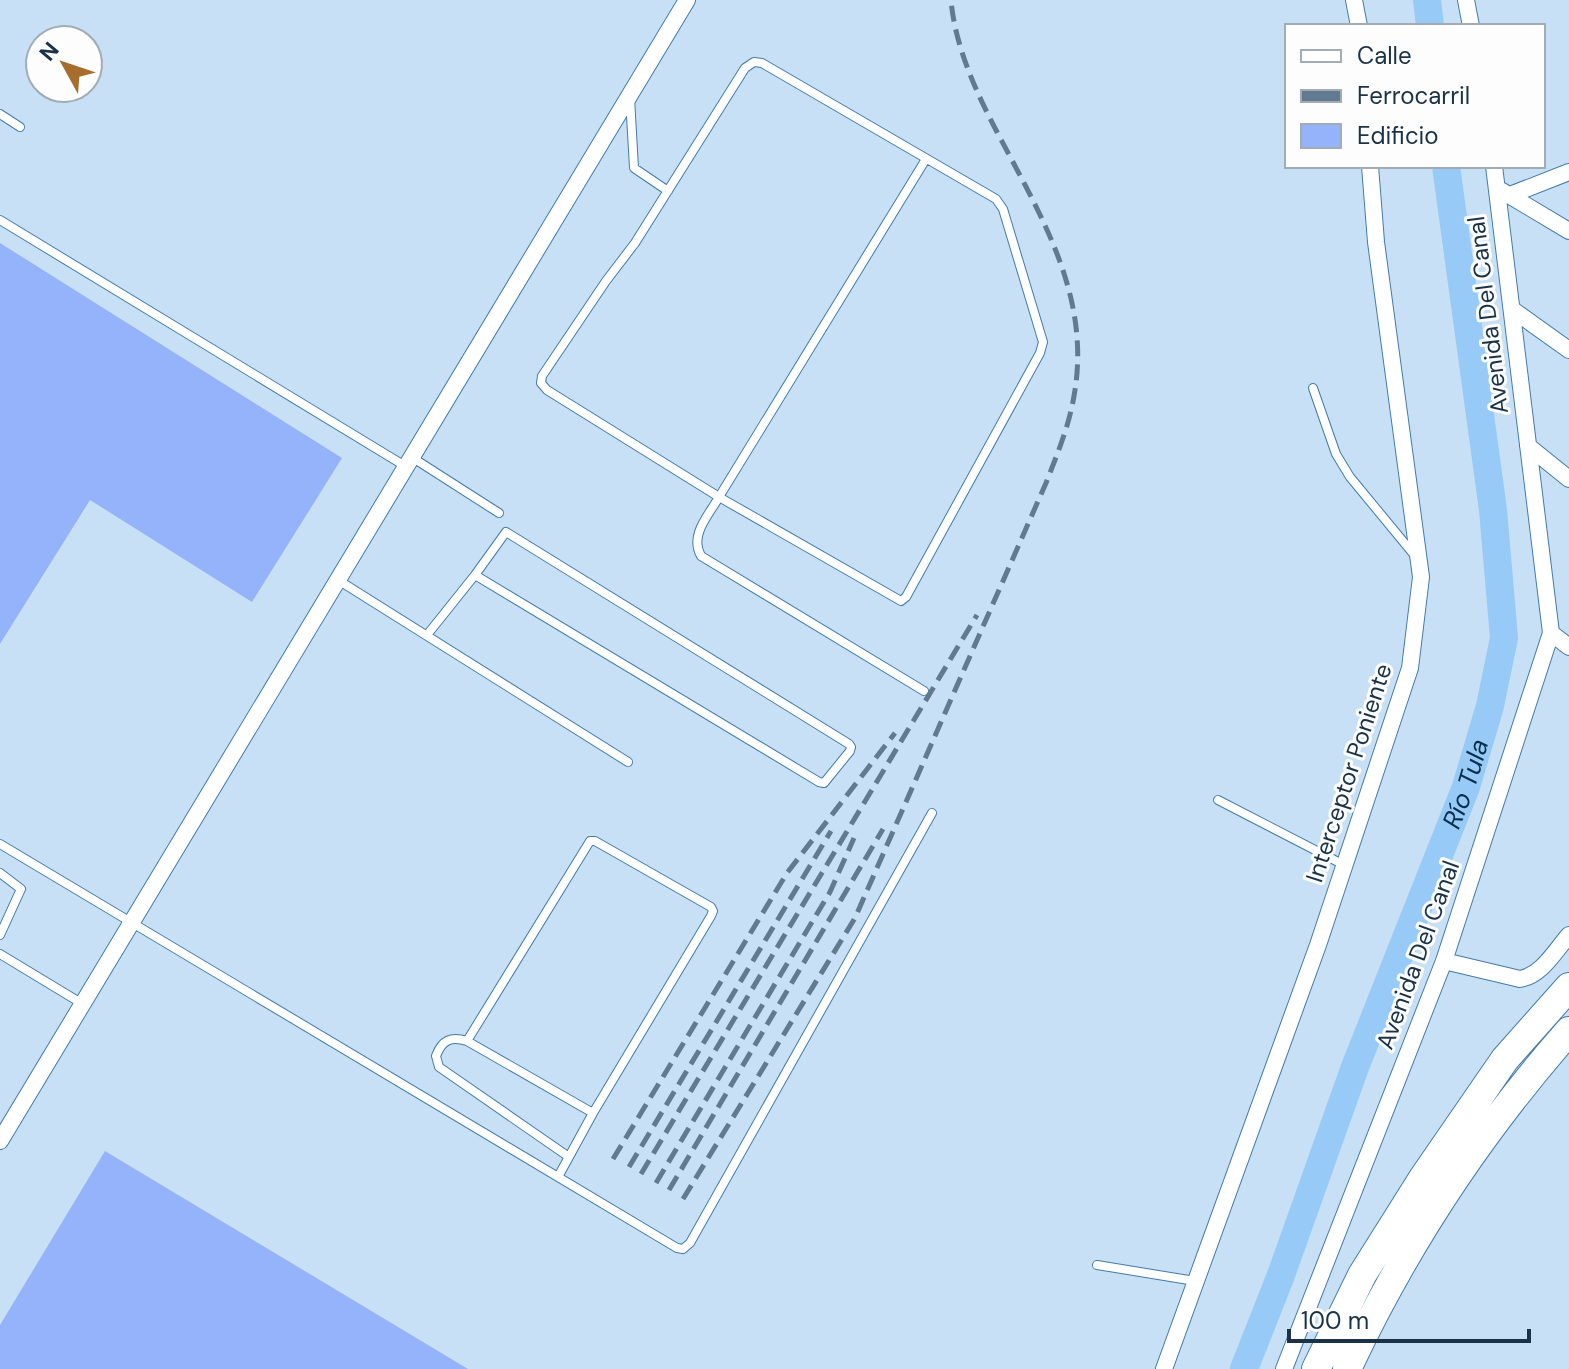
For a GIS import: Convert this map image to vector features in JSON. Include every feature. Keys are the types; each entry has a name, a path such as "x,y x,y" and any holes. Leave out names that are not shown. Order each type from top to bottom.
{"highway":[{"path":"1316,1369 1362,1275 1423,1178 1505,1059 1569,987"},
{"path":"1347,1369 1387,1290 1453,1182 1534,1072 1569,1031"},
{"path":"1364,1369 1397,1298 1447,1214 1453,1182"}],"street":[{"path":"1,1138 687,0"},
{"path":"1354,0 1359,24"},
{"path":"1466,0 1471,24"},
{"name":"Interceptor Poniente","path":"1164,1369 1318,945 1410,668 1421,577 1376,242 1370,168"},
{"name":"Avenida Del Canal","path":"1284,1369 1444,961 1551,633 1513,310 1504,192 1495,168"},
{"path":"1504,192 1569,172"},
{"path":"1504,192 1569,231"},
{"path":"1513,310 1569,350"},
{"path":"1528,446 1569,479"},
{"path":"1551,633 1569,647"},
{"path":"1444,961 1520,979 1536,973 1569,935"}],"lane":[{"path":"754,62 762,63 926,159 999,203 1043,346 906,597 901,601 719,497 547,390 541,383 542,376 635,243 745,68 754,62"},
{"path":"630,96 634,168 668,191"},
{"path":"0,114 20,127"},
{"path":"924,691 701,556 696,547 696,537 926,159"},
{"path":"0,220 499,513"},
{"path":"1313,388 1336,454 1350,477 1419,560"},
{"path":"427,635 502,535 511,533 849,744 850,751 829,779 819,782 475,575"},
{"path":"338,580 628,762"},
{"path":"1218,800 1344,865"},
{"path":"0,844 130,924 683,1249 690,1243 932,813"},
{"path":"467,1041 590,841 654,873 711,907 713,911 558,1177"},
{"path":"0,873 21,889 0,935"},
{"path":"0,954 81,1003"},
{"path":"569,1157 439,1067 436,1056 446,1040 467,1041 593,1113"},
{"path":"1097,1265 1196,1281"}],"building":[{"path":"0,243 342,458 252,602 90,500 0,644"},
{"path":"105,1151 468,1369 0,1369 0,1325"}],"waterway":[{"name":"Río Tula","path":"1427,0 1430,24"},
{"name":"Río Tula","path":"1244,1369 1355,1067 1466,787 1490,706 1504,638 1493,510 1446,168"}],"railway":[{"path":"683,1199 855,918 1046,483 1072,407 1078,360 1076,325 1069,291 1045,226 974,85 957,34 951,0"},
{"path":"641,1174 977,615"},
{"path":"613,1159 787,873 895,733"},
{"path":"669,1190 883,829"},
{"path":"629,1167 831,831"},
{"path":"656,1183 830,892 854,838"}]}
